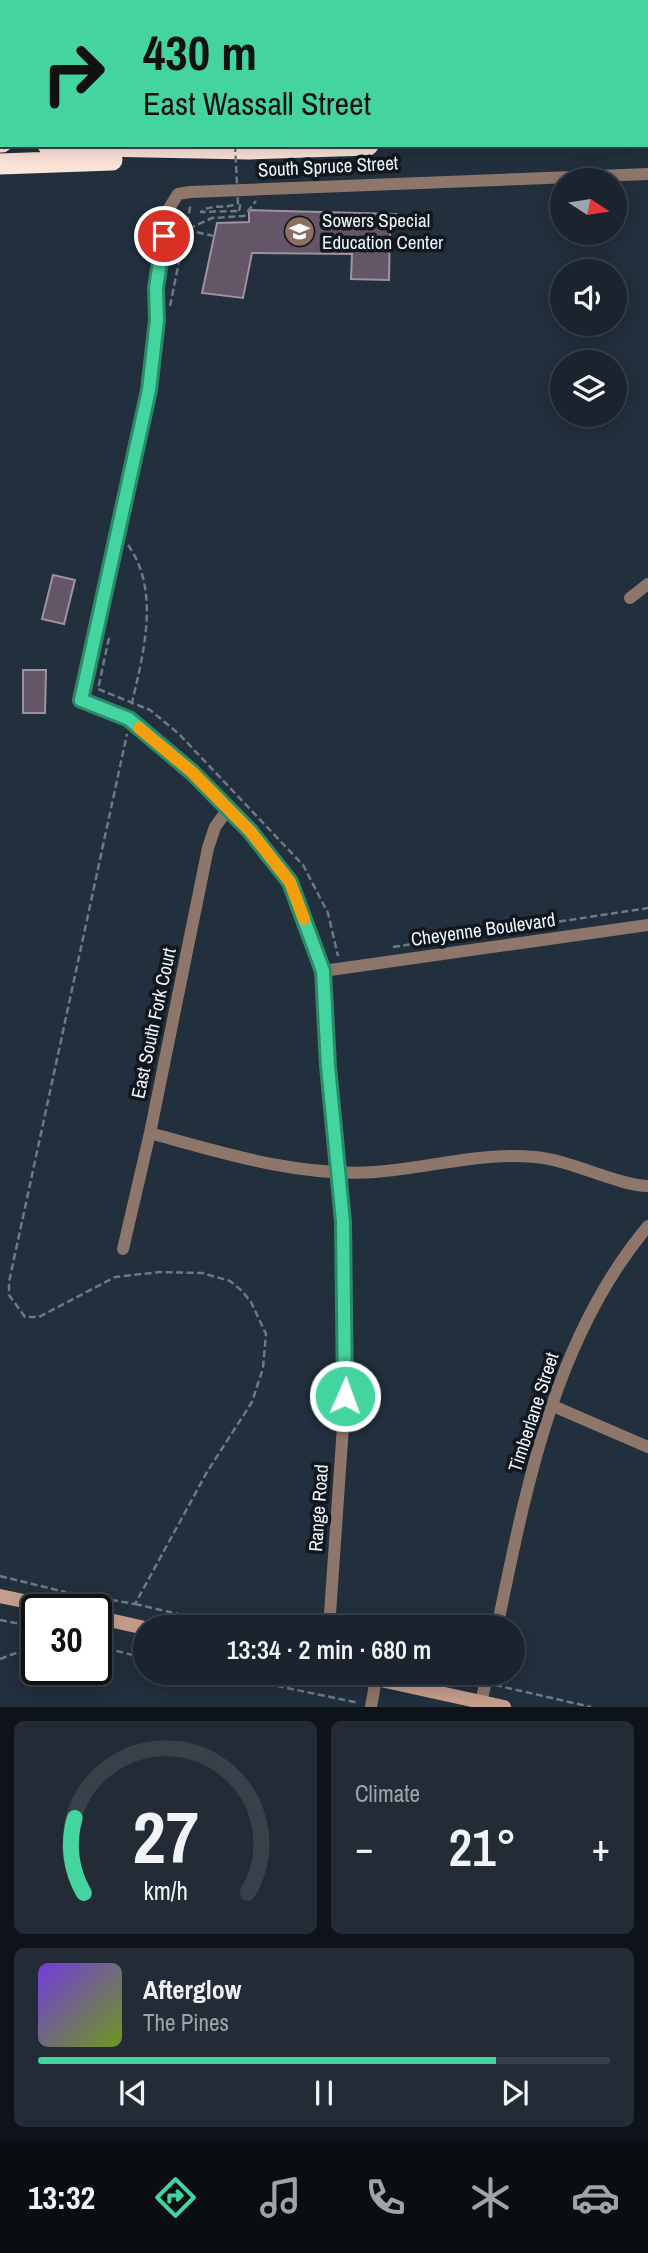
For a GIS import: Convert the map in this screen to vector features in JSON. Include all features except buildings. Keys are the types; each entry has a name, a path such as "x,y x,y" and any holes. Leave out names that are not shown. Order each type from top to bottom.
{"highway":[{"path":"0,164 191,156 242,147"}],"main road":[{"path":"0,1596 21,1600"},
{"path":"112,1621 133,1625"},
{"path":"403,1685 504,1707"}],"street":[{"name":"South Spruce Street","path":"124,543 149,390 157,320 156,288 168,210 178,194 477,179 648,174"},
{"name":"Range Road","path":"124,543 81,700 129,719 192,772 228,809 290,882 323,971 343,1222 347,1369 330,1615"},
{"path":"630,598 648,584"},
{"name":"East South Fork Court","path":"123,1249 150,1133 208,848 215,827 228,809"},
{"name":"Cheyenne Boulevard","path":"323,971 648,925"},
{"path":"150,1133 256,1162 338,1172 376,1172 478,1157 536,1157 648,1186"},
{"name":"Timberlane Street","path":"500,1615 524,1499 578,1338 602,1288 648,1226"},
{"path":"553,1406 648,1447"},
{"path":"371,1706 375,1685"},
{"path":"481,1702 485,1685"}],"path":[{"path":"213,201 241,200 239,211 201,212 206,208 238,203 242,147"},
{"path":"186,230 212,218 244,216 256,201"},
{"path":"168,314 191,202 202,202"},
{"path":"186,230 214,236"},
{"path":"124,543 126,558"},
{"path":"124,543 140,561 148,601 129,719 9,1282 9,1295 25,1317 39,1317 115,1277 202,1273 230,1281 242,1291 251,1302 266,1334 263,1368 252,1402 207,1472 135,1604"},
{"path":"109,636 97,689 150,709 179,734 303,865 328,914 336,957 349,954"},
{"path":"390,948 648,908"},
{"path":"0,1576 183,1615"},
{"path":"0,1620 21,1624"},
{"path":"112,1650 133,1655"},
{"path":"0,1659 21,1651"},
{"path":"273,1685 371,1706"},
{"path":"512,1685 591,1707"},
{"path":"354,1707 355,1702"}],"slow traffic":[{"path":"139,728 192,772 250,831 290,882 304,919"}],"place":[{"name":"Sowers Special Education Center","path":"299,231"}],"route":[{"path":"164,236 156,288 157,320 149,390 81,700 129,719 192,772 250,831 290,882 323,971 328,1066 343,1222 347,1369 345,1396"}]}
